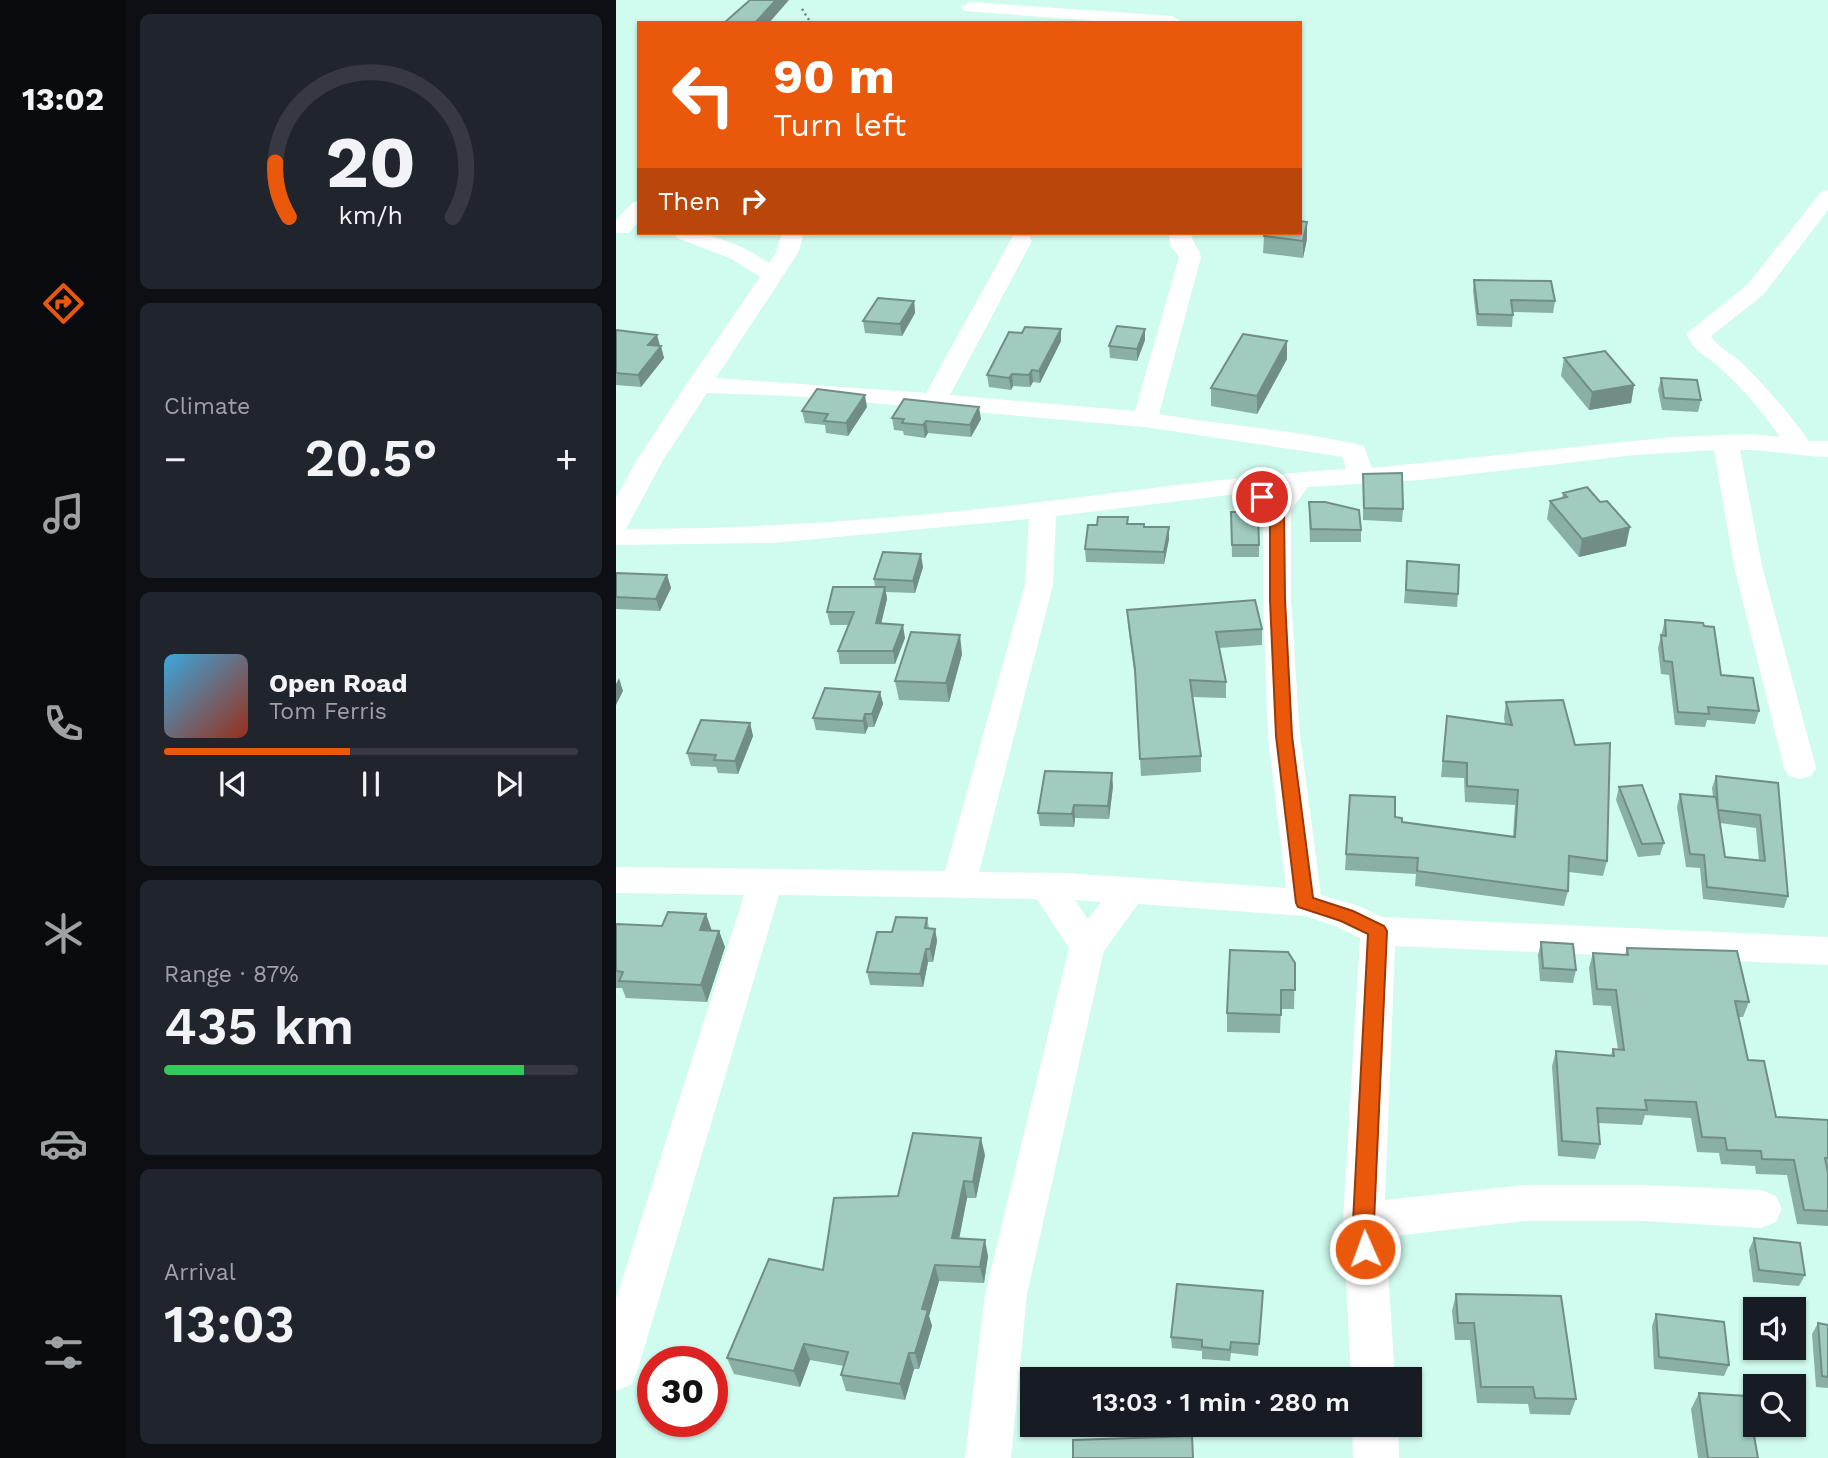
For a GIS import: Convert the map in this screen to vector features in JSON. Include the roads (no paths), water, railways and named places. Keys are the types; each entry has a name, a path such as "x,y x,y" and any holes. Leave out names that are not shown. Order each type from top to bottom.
{"street":[{"path":"968,10 1172,21"},
{"path":"1815,449 1724,359 1706,348 1698,334 1756,289 1828,196"},
{"path":"625,228 637,210"},
{"path":"690,235 740,254 770,274"},
{"path":"616,523 650,460 786,253 792,235"},
{"path":"1145,419 1168,325 1190,257 1189,251 1181,245 1180,235"},
{"path":"934,401 1021,241"},
{"path":"698,385 752,386 1145,419 1229,435 1355,452 1360,475"},
{"path":"616,537 717,539 1043,511 1247,484 1441,470 1584,452 1726,443 1780,443 1815,449"},
{"path":"1726,443 1731,484 1758,612 1800,768"},
{"path":"1300,480 1277,509 1278,600 1284,736 1305,903"},
{"path":"1247,484 1277,509"},
{"path":"958,886 1039,585 1043,511"},
{"path":"616,880 958,886 1046,884 1305,903 1347,916 1378,931 1649,940 1828,951"},
{"path":"616,1369 766,881"},
{"path":"1046,884 1087,947"},
{"path":"988,1458 1006,1294 1087,947 1129,890"},
{"path":"1372,1367 1364,1222 1378,931"},
{"path":"1364,1222 1525,1203 1643,1203 1761,1209"},
{"path":"1375,1437 1376,1458"}]}
